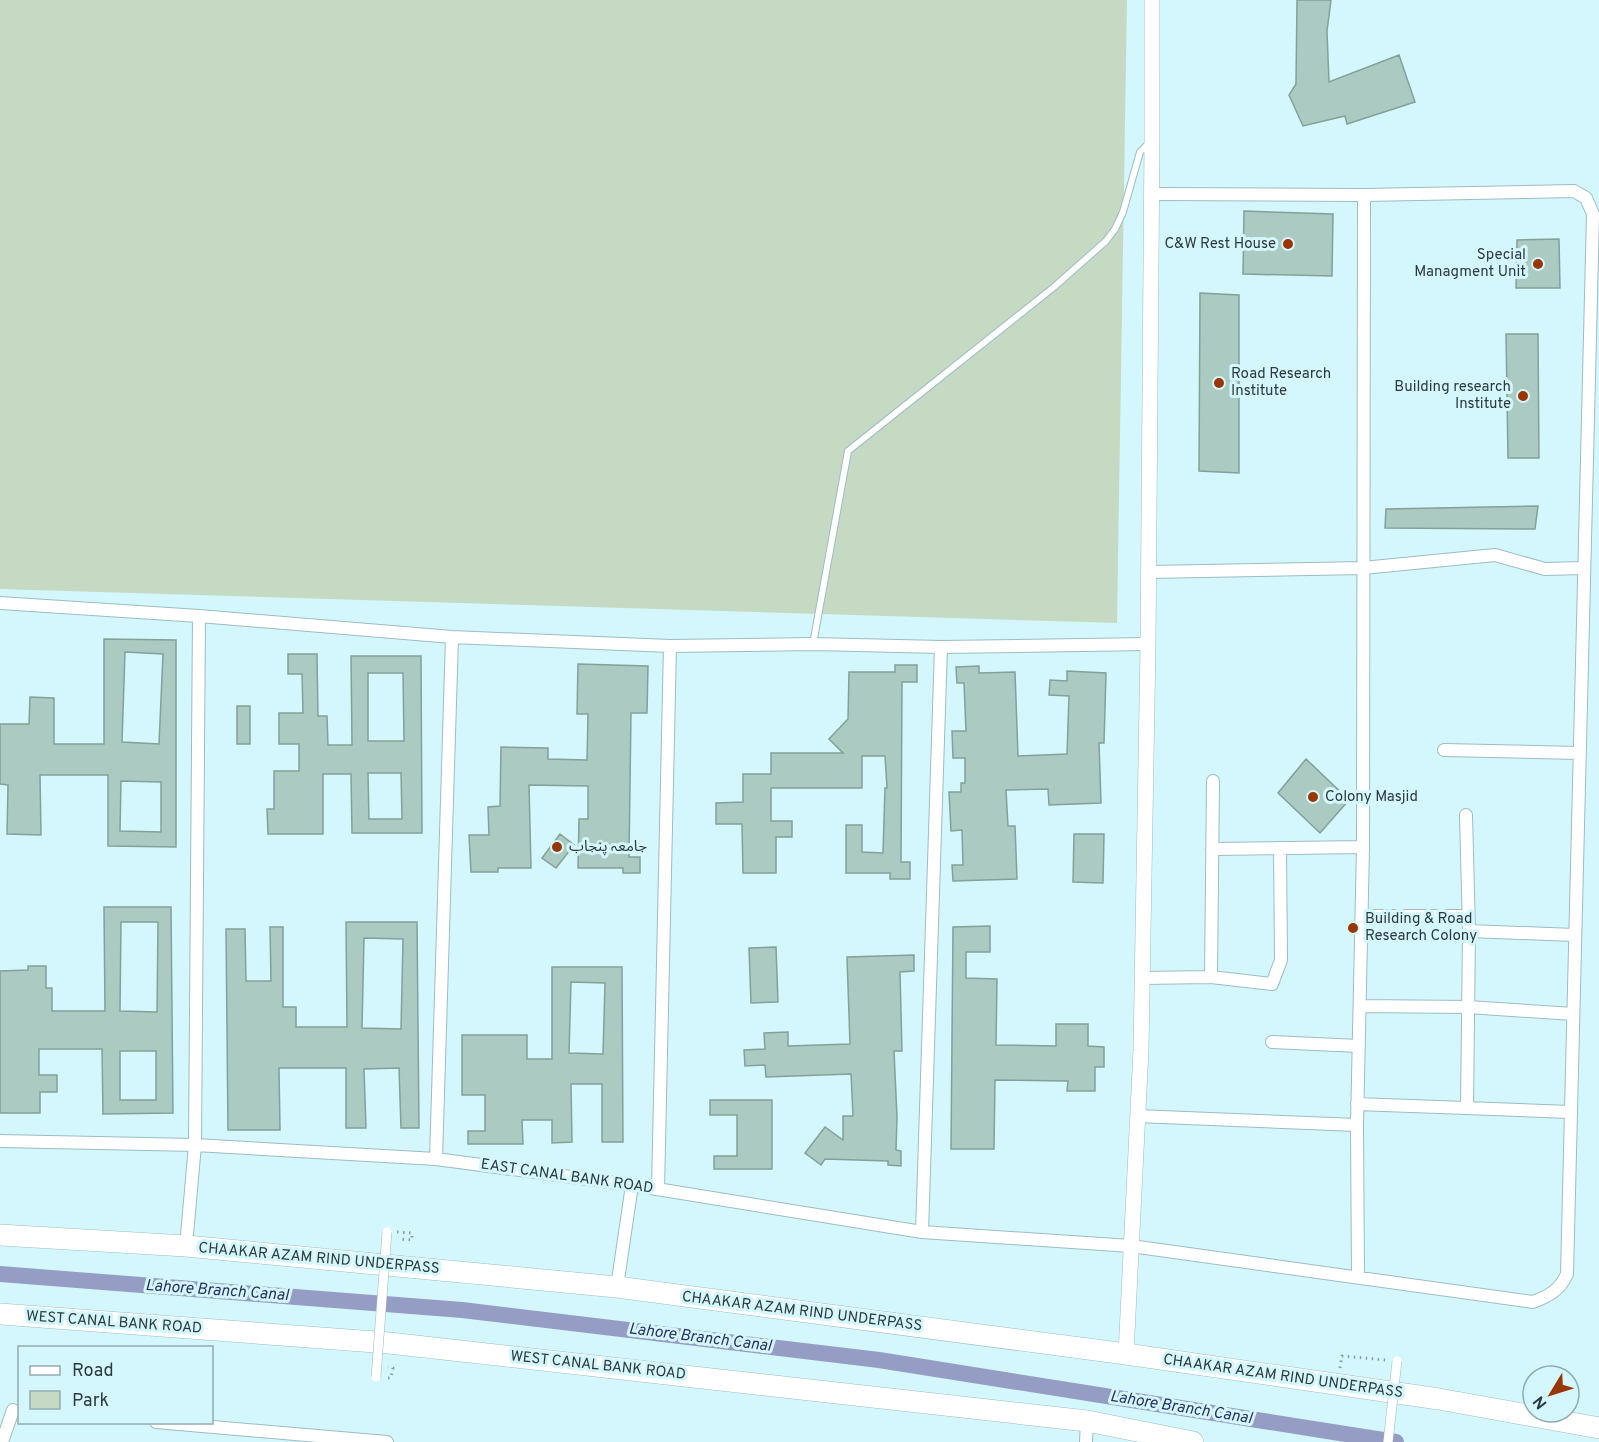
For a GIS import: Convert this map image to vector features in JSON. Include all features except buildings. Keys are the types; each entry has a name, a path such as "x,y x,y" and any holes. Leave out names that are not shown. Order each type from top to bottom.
{"highway":[{"name":"CHAAKAR AZAM RIND UNDERPASS","path":"0,1235 186,1246 617,1287 1126,1354 1439,1400 1599,1428"},
{"name":"WEST CANAL BANK ROAD","path":"0,1314 389,1343 1086,1431 1193,1442"}],"street":[{"path":"1126,1354 1142,978 1148,644 1152,0"},
{"path":"1151,194 1364,195 1574,191 1586,198 1593,214 1570,1112 1357,1104"},
{"path":"1358,1277 1356,1125 1363,847 1364,195"},
{"path":"1148,572 1363,568 1495,555 1545,569 1583,568"},
{"path":"0,603 199,616 452,638 670,646 813,644 941,647 1148,644"},
{"path":"186,1246 195,1145 199,616"},
{"path":"436,1159 452,638"},
{"path":"658,1189 670,646"},
{"path":"922,1232 941,647"},
{"path":"1444,750 1579,753"},
{"path":"1211,977 1213,782"},
{"path":"1466,815 1469,931 1467,1108"},
{"path":"1212,849 1363,847"},
{"path":"1142,978 1211,977 1272,984 1281,960 1280,848"},
{"path":"1362,916 1468,916"},
{"path":"1469,931 1575,935"},
{"path":"1360,1006 1468,1007 1573,1014"},
{"path":"1272,1042 1359,1046"},
{"name":"EAST CANAL BANK ROAD","path":"0,1141 195,1145 436,1159 632,1185 922,1232 1131,1246 1533,1302 1548,1296 1562,1286 1567,1274 1570,1112"},
{"path":"1137,1116 1356,1125"},
{"path":"617,1287 632,1185"},
{"path":"376,1377 388,1231"},
{"path":"1388,1442 1397,1361"},
{"path":"0,1409 16,1411 2,1442"},
{"path":"179,1424 387,1442"}],"lane":[{"path":"813,644 848,451 1054,287 1106,241 1123,212 1140,152 1152,140"}],"path":[{"path":"388,1231 412,1233 412,1240 396,1239"},
{"path":"1342,1356 1397,1361"}],"green space":[{"path":"0,0 1127,0 1117,623 0,589"}],"waterway":[{"name":"Lahore Branch Canal","path":"0,1274 462,1310 879,1360 1396,1442"}],"place":[{"name":"C&W Rest House","path":"1288,244"},
{"name":"Special Managment Unit","path":"1538,264"},
{"name":"Road Research Institute","path":"1219,383"},
{"name":"Building research Institute","path":"1523,396"},
{"name":"Colony Masjid","path":"1313,797"},
{"name":"جامعہ پنجاب","path":"557,847"},
{"name":"Building & Road Research Colony","path":"1353,928"}]}
